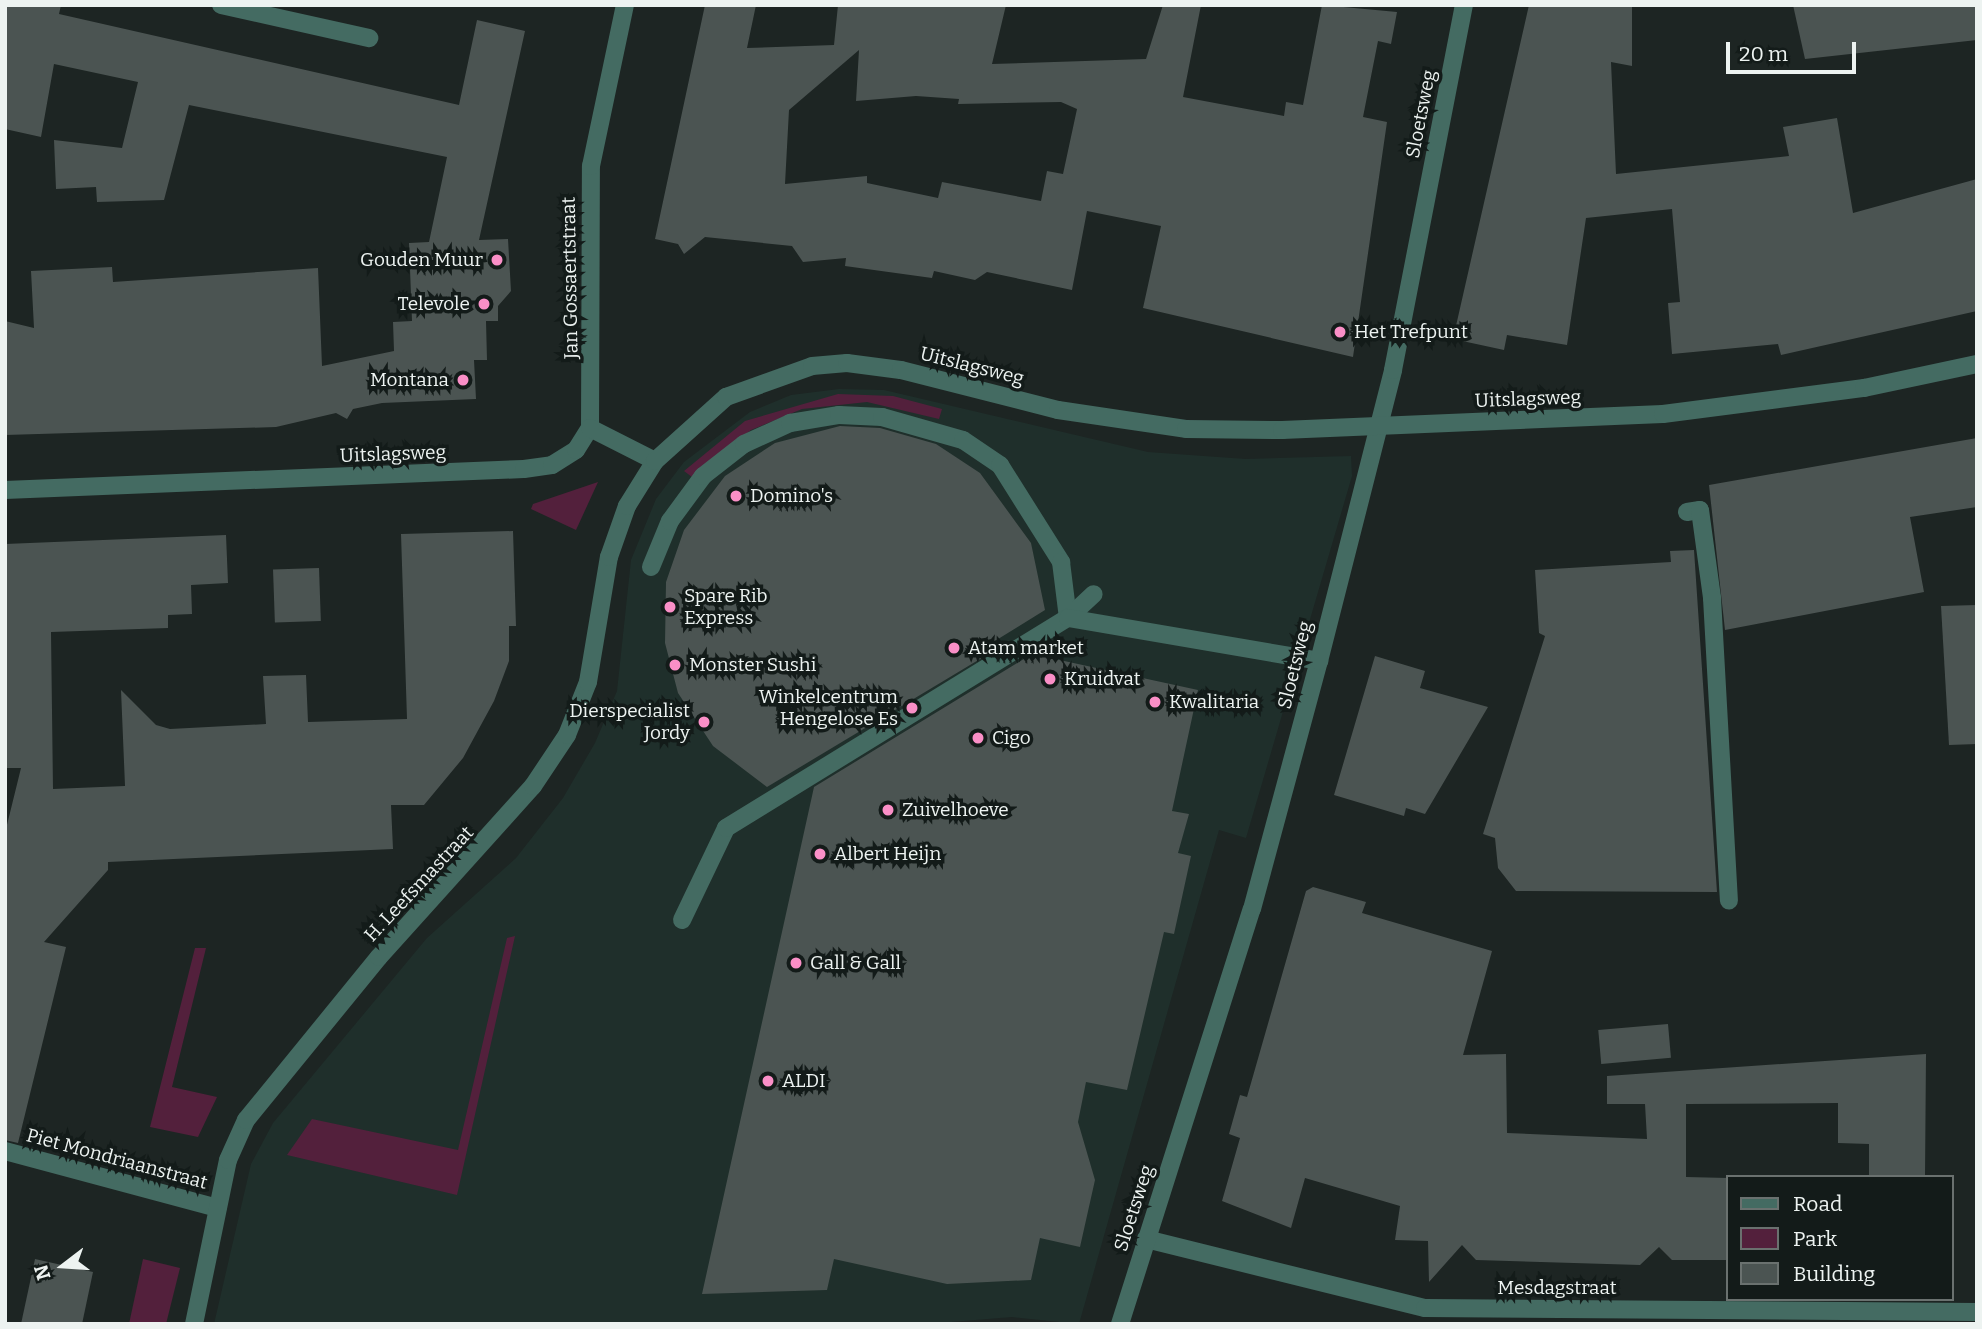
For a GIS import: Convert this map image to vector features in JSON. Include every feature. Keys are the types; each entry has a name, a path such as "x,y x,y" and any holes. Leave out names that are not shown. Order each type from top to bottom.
{"street":[{"name":"Jan Gossaertstraat","path":"590,428 591,166 625,5"},
{"name":"Sloetsweg","path":"1119,1324 1252,909 1319,661 1378,426 1464,5"},
{"path":"226,6 369,38"},
{"name":"Uitslagsweg","path":"655,461 726,397 812,366 847,363 901,370 1058,410 1186,429 1378,426 1663,414 1864,388 1977,364"},
{"path":"651,567 670,521 690,494 744,444 790,423 839,415 882,416 963,440 1000,465 1061,562 1068,618"},
{"path":"590,428 655,461"},
{"name":"Uitslagsweg","path":"5,490 524,469 552,465 576,450 590,428"},
{"name":"H. Leefsmastraat","path":"194,1324 228,1160 267,1092 496,831 567,736 588,682 609,557 627,506 655,461"},
{"path":"1687,512 1700,510 1712,598 1729,901"},
{"path":"682,920 726,828 1068,618 1094,594"},
{"path":"1068,618 1319,661"},
{"name":"Piet Mondriaanstraat","path":"5,1150 217,1208"},
{"name":"Mesdagstraat","path":"1146,1239 1425,1308 1977,1312"}],"shaded area":[{"path":"839,389 884,390 1148,452 1246,459 1351,456 1352,476 1246,838 1219,830 1079,1324 1012,1317 927,1324 214,1324 251,1164 273,1123 427,938 516,858 563,798 595,743 617,691 631,560 656,499 684,462 750,412 791,395"}],"green space":[{"path":"838,394 893,396 942,409 939,419 867,402 802,409 751,430 692,477 684,471 745,421"},
{"path":"598,482 576,530 531,509 533,504"},
{"path":"515,936 457,1195 287,1155 312,1119 458,1150 507,938"},
{"path":"195,948 206,948 172,1087 217,1097 198,1137 150,1127"},
{"path":"143,1259 180,1268 166,1324 129,1324"}],"building":[{"path":"5,5 61,5 59,14 459,105 477,20 525,31 479,240 508,239 511,291 498,306 498,321 486,321 487,360 474,360 476,399 382,403 353,409 347,419 336,413 276,427 5,435 5,321 34,328 31,271 112,267 113,282 318,268 322,366 394,351 393,322 412,321 409,243 429,242 447,157 189,105 164,200 97,202 96,187 56,189 54,140 122,148 138,82 54,64 41,137 5,129"},
{"path":"705,5 756,5 747,48 834,45 838,5 1006,5 992,64 1146,59 1163,5 1201,5 1183,97 1284,116 1286,102 1303,105 1322,5 1397,12 1391,44 1378,41 1363,117 1387,122 1353,357 1143,308 1161,226 1087,211 1072,290 987,272 975,280 934,271 932,278 845,266 846,258 803,262 792,246 705,237 684,254 678,244 655,239","holes":["859,50 856,101 916,96 959,99 958,104 1061,102 1077,109 1063,174 1047,171 1041,201 942,182 938,198 867,183 867,176 785,184 789,110"]},
{"path":"1529,5 1632,5 1632,66 1611,62 1616,174 1789,156 1783,127 1837,118 1853,213 1977,179 1977,311 1781,355 1778,344 1672,354 1668,303 1680,302 1672,209 1586,218 1567,345 1507,335 1504,350 1453,339"},
{"path":"1793,5 1977,5 1977,40 1805,59"},
{"path":"840,426 880,428 936,444 980,473 1031,543 1045,610 990,644 1000,647 767,787 713,746 678,693 665,643 666,582 684,530 725,476 775,443"},
{"path":"1977,438 1977,507 1910,517 1924,592 1725,630 1709,485"},
{"path":"513,531 516,626 509,626 509,661 494,701 463,758 424,805 391,805 393,849 108,862 108,870 44,942 66,947 18,1143 5,1140 5,833 21,768 5,768 5,544 226,535 228,583 191,585 192,614 168,615 168,628 51,632 53,789 125,786 121,690 156,725 170,729 266,724 263,676 306,675 308,722 407,719 401,534"},
{"path":"1694,550 1717,892 1516,891 1498,868 1495,838 1483,834 1545,636 1539,633 1535,570 1671,562 1670,551"},
{"path":"319,568 321,621 275,623 273,570"},
{"path":"1977,605 1977,744 1949,745 1941,606"},
{"path":"1032,654 1198,690 1172,811 1189,814 1178,853 1191,856 1174,934 1164,932 1127,1090 1086,1082 1078,1122 1095,1180 1080,1247 1040,1238 1031,1280 947,1284 834,1259 827,1290 702,1294 814,787"},
{"path":"1375,656 1425,671 1420,688 1488,707 1425,814 1406,808 1404,816 1334,795"},
{"path":"1313,887 1366,902 1362,913 1492,951 1463,1055 1506,1054 1507,1133 1647,1139 1645,1104 1607,1104 1607,1076 1926,1054 1925,1175 1869,1175 1869,1144 1838,1143 1838,1103 1686,1104 1686,1177 1727,1178 1727,1260 1672,1260 1659,1247 1640,1265 1476,1260 1462,1245 1429,1282 1428,1241 1395,1240 1400,1206 1305,1178 1291,1228 1222,1201 1240,1138 1229,1134 1240,1095 1247,1097 1306,891"},
{"path":"1668,1024 1671,1058 1601,1064 1598,1030"},
{"path":"35,1259 93,1272 82,1324 21,1324"}],"place":[{"name":"Gouden Muur","path":"497,260"},
{"name":"Televole","path":"484,304"},
{"name":"Het Trefpunt","path":"1340,332"},
{"name":"Montana","path":"463,380"},
{"name":"Domino's","path":"736,496"},
{"name":"Spare Rib Express","path":"670,607"},
{"name":"Atam market","path":"954,648"},
{"name":"Monster Sushi","path":"675,665"},
{"name":"Kruidvat","path":"1050,679"},
{"name":"Kwalitaria","path":"1155,702"},
{"name":"Winkelcentrum Hengelose Es","path":"912,708"},
{"name":"Dierspecialist Jordy","path":"704,722"},
{"name":"Cigo","path":"978,738"},
{"name":"Zuivelhoeve","path":"888,810"},
{"name":"Albert Heijn","path":"820,854"},
{"name":"Gall & Gall","path":"796,963"},
{"name":"ALDI","path":"768,1081"}]}
